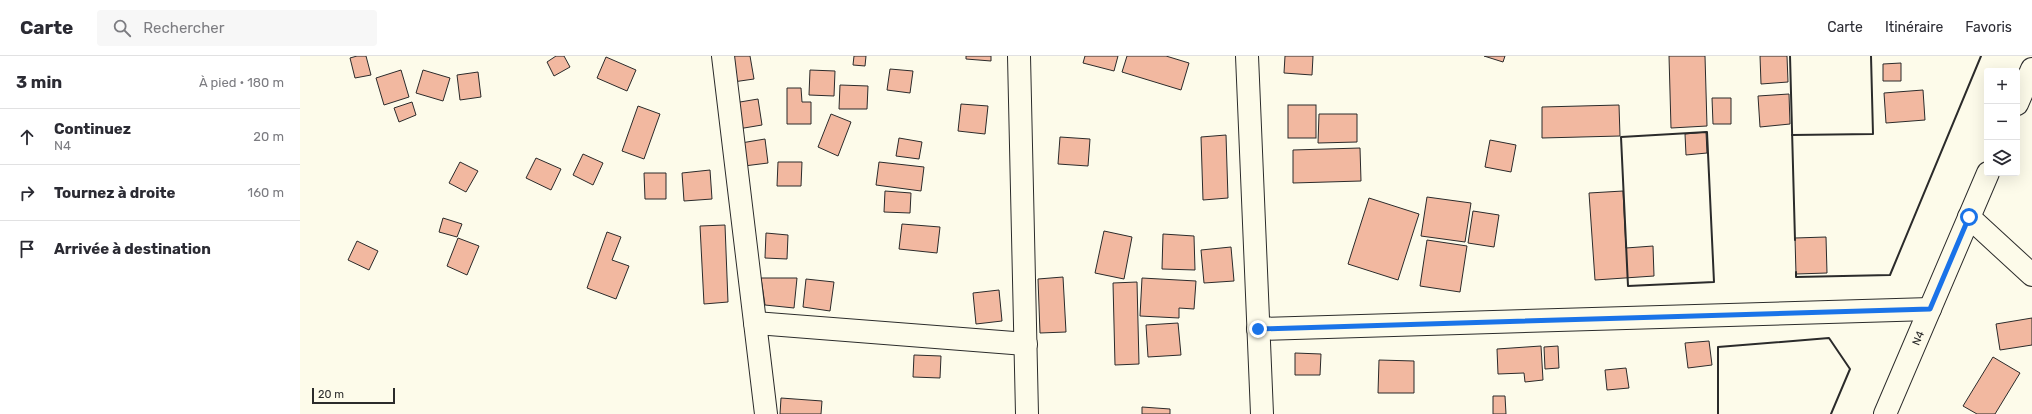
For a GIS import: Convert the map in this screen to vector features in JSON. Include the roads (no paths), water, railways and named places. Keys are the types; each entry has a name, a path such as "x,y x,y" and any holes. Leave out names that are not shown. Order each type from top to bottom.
{"street":[{"path":"723,56 766,414"},
{"path":"1019,56 1027,414"},
{"path":"1247,56 1262,414"},
{"path":"2020,97 2032,69"},
{"name":"N4","path":"1885,414 1987,176"},
{"path":"1969,217 2032,275"},
{"path":"1258,329 1930,309"},
{"path":"755,323 1026,344"}]}
